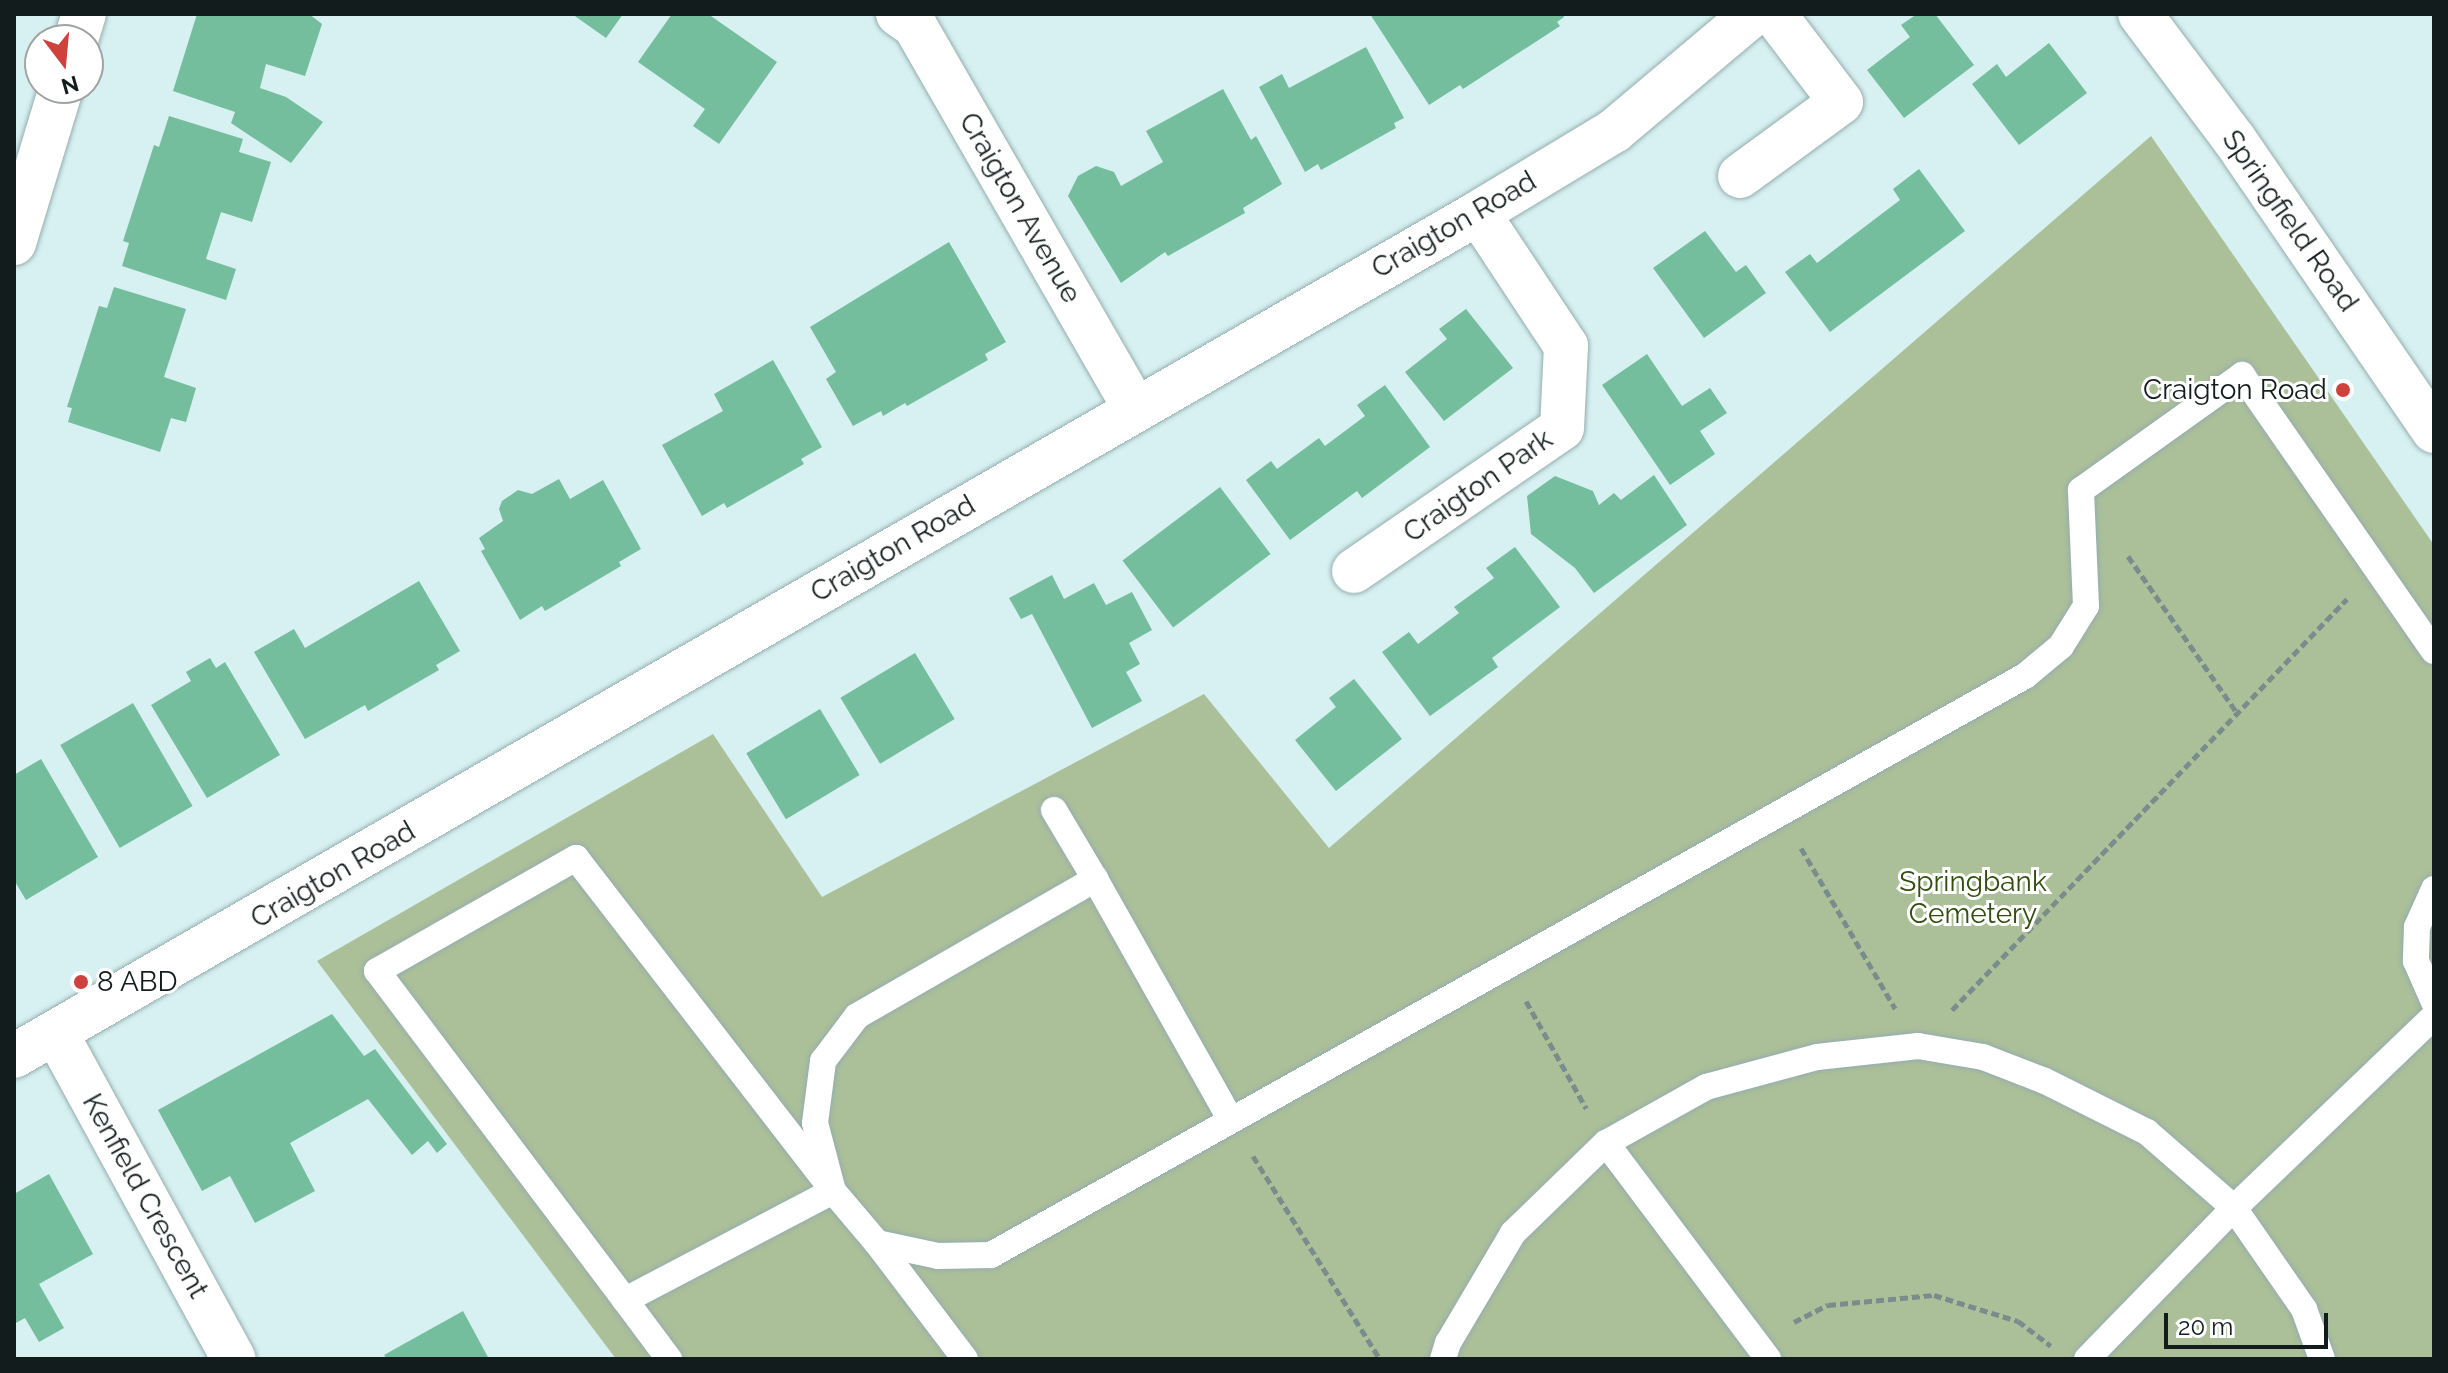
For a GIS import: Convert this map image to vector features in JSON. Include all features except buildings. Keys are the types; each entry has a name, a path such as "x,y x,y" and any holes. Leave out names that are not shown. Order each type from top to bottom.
{"street":[{"name":"Craigton Avenue","path":"898,14 915,26 1135,408"},
{"name":"Craigton Road","path":"14,1056 1478,213 1614,131 1753,14"},
{"path":"1740,176 1841,102 1774,14"},
{"name":"Springfield Road","path":"2140,14 2234,139 2434,431"},
{"path":"14,243 56,104"},
{"name":"Craigton Park","path":"1354,571 1562,428 1566,346 1478,213"},
{"name":"Kenfield Crescent","path":"56,1033 234,1359"}],"lane":[{"path":"877,1243 938,1256 991,1255 2025,676 2061,646 2086,606 2081,490 2242,375 2434,651"},
{"path":"1054,810 1230,1119"},
{"path":"669,1359 377,971 576,858 965,1359"},
{"path":"833,1191 815,1123 823,1061 857,1016 1095,879"},
{"path":"2434,889 2417,927 2416,950 2416,961 2434,1002"},
{"path":"2087,1359 2234,1208 2434,1016"},
{"path":"1443,1359 1448,1343 1513,1233 1606,1143 1706,1087 1817,1057 1918,1046 1983,1057 2045,1081 2147,1132 2234,1208 2304,1309 2322,1359"},
{"path":"1606,1143 1761,1351"},
{"path":"625,1300 833,1191"}],"path":[{"path":"2127,555 2237,713"},
{"path":"1780,812 1918,1046 2376,568"},
{"path":"1506,965 1606,1143"},
{"path":"1230,1119 1380,1359"},
{"path":"1761,1351 1828,1305 1934,1295 2018,1321 2055,1350"}],"green space":[{"name":"Springbank Cemetery","path":"2151,136 2434,545 2434,1359 616,1359 317,961 713,734 822,897 1204,694 1329,848"}],"place":[{"name":"Craigton Road","path":"2343,390"},
{"name":"8 ABD","path":"81,982"}]}
